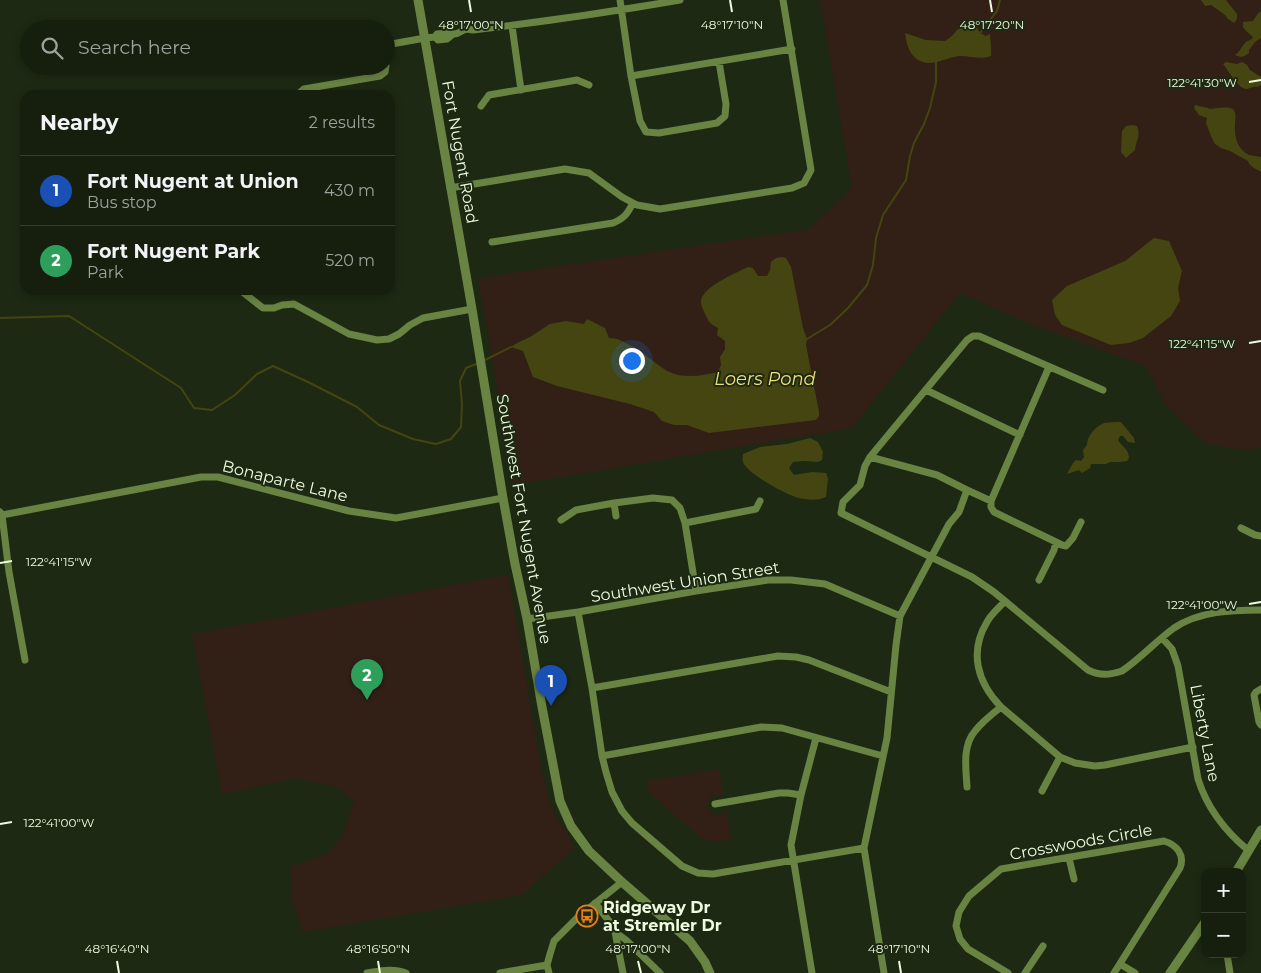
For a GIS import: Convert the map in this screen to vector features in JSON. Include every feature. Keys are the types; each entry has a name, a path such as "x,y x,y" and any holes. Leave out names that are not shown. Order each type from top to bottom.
{"street":[{"name":"Fort Nugent Road","path":"418,0 472,309"},
{"path":"620,0 631,76 640,121 646,132 659,133 717,123 725,116 726,104 718,62"},
{"path":"395,43 425,38 447,39 456,33 464,36 473,30 512,26 680,0"},
{"path":"450,188 565,169 590,173 622,197 637,205 660,209 792,188 804,182 811,170 783,0"},
{"path":"512,26 521,90"},
{"path":"631,76 792,49"},
{"path":"302,90 381,75"},
{"path":"481,106 489,95 578,80 589,85"},
{"path":"492,242 613,223 627,215 633,202"},
{"path":"246,295 263,308 294,304 349,334 377,340 389,339 423,318 472,309"},
{"name":"Southwest Fort Nugent Avenue","path":"472,309 503,498 560,801 571,826 589,851 690,941 705,962 710,973"},
{"path":"1103,390 979,336 973,336 967,340 870,457 865,466 860,485 843,502 840,513 972,577 1005,601 1088,670 1103,675 1113,674 1122,670 1184,622 1224,612 1261,610"},
{"path":"1049,367 991,507 994,512 1066,546 1073,538 1080,522"},
{"path":"926,390 1020,434"},
{"path":"870,457 938,475 992,501"},
{"name":"Bonaparte Lane","path":"1,514 201,477 218,477 349,511 396,518 503,498"},
{"path":"884,973 864,848 887,738 900,616 949,524 959,512 967,490"},
{"path":"561,520 576,510 614,503 653,498 672,500 680,508 685,523 696,591"},
{"path":"685,523 756,509 760,501"},
{"path":"614,503 616,516"},
{"path":"1,514 9,572 25,660"},
{"path":"1241,528 1254,535 1261,536"},
{"path":"1039,580 1056,542"},
{"path":"0,574 9,572"},
{"name":"Southwest Union Street","path":"527,618 578,612 768,580 791,580 825,584 900,616"},
{"path":"1005,601 988,620 979,639 976,652 983,683 993,699 1001,707 1060,757 1074,763 1095,766 1193,747"},
{"path":"578,612 602,756 612,792 622,811 632,823 682,866 698,873 713,874 864,848"},
{"name":"Liberty Lane","path":"1162,638 1172,649 1178,666 1202,792 1218,818 1249,851"},
{"path":"592,688 778,656 809,660 891,692"},
{"path":"1261,689 1254,695 1261,725"},
{"path":"967,787 966,760 968,742 975,730 1001,707"},
{"path":"602,756 761,727 782,728 883,756"},
{"path":"812,973 791,845 801,795 816,738"},
{"path":"1042,791 1060,757"},
{"path":"715,804 779,793 801,795"},
{"path":"1238,868 1261,830"},
{"name":"Crosswoods Circle","path":"1008,973 968,949 960,939 956,926 959,912 969,896 1001,869 1164,841 1175,846 1180,853 1182,862 1180,868 1114,973"},
{"path":"1070,858 1074,879"},
{"path":"500,973 548,969 554,940 578,917 622,882"},
{"path":"595,903 615,932 623,973"},
{"path":"1170,973 1201,928"},
{"path":"615,932 660,973"},
{"path":"1024,973 1043,946"},
{"path":"1228,958 1230,973"},
{"path":"1120,964 1135,973"},
{"path":"367,973 393,970 406,973"}],"shaded area":[{"path":"820,0 1261,0 1261,447 1244,450 1206,444 1165,404 1146,366 1030,324 960,293 852,428 514,485 478,278 809,229 852,188"},
{"path":"508,575 541,766 551,807 575,848 522,895 303,932 291,898 291,867 325,855 342,837 354,802 339,788 298,778 222,794 192,634"},
{"path":"719,769 724,797 712,795 707,801 706,806 711,813 717,815 723,814 727,810 731,839 716,842 704,840 649,793 646,781"}],"water":[{"path":"1201,0 1226,0 1237,14 1237,19 1234,23 1211,5 1205,6"},
{"path":"1261,12 1261,38 1255,42 1249,53 1241,57 1235,55 1253,37 1243,27 1243,22 1253,21"},
{"path":"971,23 975,24 980,33 986,36 990,34 991,56 980,58 960,56 930,63 918,60 910,52 905,33 926,40 945,41 957,30"},
{"path":"1226,62 1237,64 1242,62 1247,65 1250,70 1261,77 1261,85 1248,89 1243,88 1223,64"},
{"path":"1195,105 1210,109 1225,107 1233,109 1237,142 1249,155 1261,157 1261,172 1251,166 1248,161 1215,144 1206,123 1207,118 1199,115 1194,108"},
{"path":"1126,126 1137,126 1138,138 1135,150 1126,158 1121,152 1122,131"},
{"path":"1154,238 1169,241 1182,271 1178,288 1180,301 1171,316 1143,338 1129,343 1111,345 1062,325 1055,315 1052,300 1067,286 1125,261"},
{"name":"Loers Pond","path":"781,257 786,258 791,267 803,328 807,339 806,345 819,412 816,420 709,433 687,425 674,425 662,421 654,412 630,404 557,386 533,377 523,351 511,347 550,324 566,321 584,324 587,319 605,328 609,338 619,340 633,347 673,374 692,376 718,372 721,365 720,357 725,349 725,341 717,335 718,328 710,322 705,314 701,304 703,296 720,281 748,267 753,268 758,276 767,276 771,262"},
{"path":"1121,422 1134,438 1135,443 1128,442 1123,436 1120,436 1118,440 1128,452 1129,458 1127,461 1091,464 1090,468 1082,473 1079,470 1067,474 1076,460 1081,461 1084,457 1083,450 1095,429 1104,423"},
{"path":"810,438 818,442 823,452 822,460 818,462 793,462 789,468 794,475 812,472 826,473 828,479 826,497 816,500 806,499 786,493 759,478 743,462 743,454 760,447 787,444"}],"waterway":[{"path":"980,33 997,11 1000,0"},
{"path":"807,339 830,325 848,308 867,285 873,265 876,238 883,215 906,180 914,143 930,108 936,82 936,62"},
{"path":"0,318 69,316 181,388 194,408 212,410 235,395 257,374 273,366 357,407 379,425 413,439 436,444 451,439 461,427 460,381 466,368 479,363"},
{"path":"483,361 511,347"}],"place":[{"name":"Fort Nugent Park","path":"367,700"},
{"name":"Fort Nugent at Union","path":"551,706"},
{"name":"Ridgeway Dr at Stremler Dr","path":"587,916"}]}
